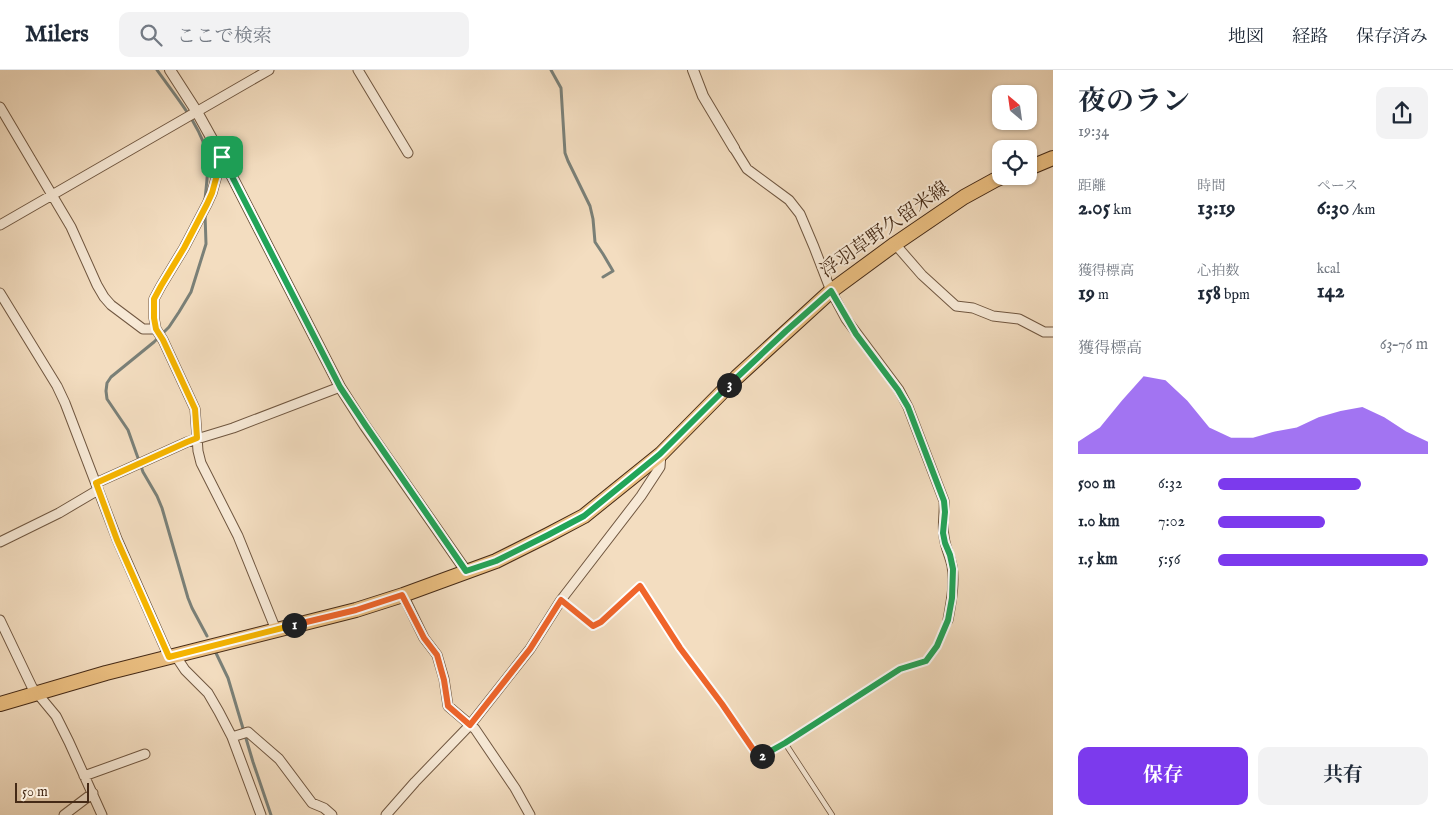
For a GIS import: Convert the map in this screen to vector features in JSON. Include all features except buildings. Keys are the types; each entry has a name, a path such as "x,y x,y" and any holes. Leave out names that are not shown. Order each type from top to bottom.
{"main road":[{"path":"1037,165 1053,158"},
{"name":"浮羽草野久留米線","path":"0,704 106,673 356,610 496,561 548,535 584,516 660,454 737,377 831,291 894,244 970,193 992,182"}],"street":[{"path":"170,70 191,116 222,157 340,387 466,571"},
{"path":"0,225 269,70"},
{"path":"358,70 408,153"},
{"path":"693,70 703,96 747,169 789,200 795,207 814,247 831,291 856,334 898,390 908,407 944,501 943,533 953,569 952,598 948,620"},
{"path":"0,107 71,227 104,297 111,305 143,329 159,334"},
{"path":"222,157 207,204 154,299 154,318 159,334 195,409 198,451 201,463 238,536 276,630"},
{"path":"894,244 922,275 956,306 973,308 993,316 1019,319 1044,332 1053,332"},
{"path":"0,293 57,386 117,540 172,656 208,693 232,737 261,815"},
{"path":"0,542 59,513 97,487 140,464 187,442 233,428 340,387"},
{"path":"386,815 470,725 530,649 561,600 641,496 660,467 660,454"},
{"path":"402,595 424,638 437,655 444,680 448,706 475,729 515,788 530,815"},
{"path":"0,620 32,687 56,716 102,815"},
{"path":"232,737 245,733 279,759 312,803 324,808 332,815"},
{"path":"84,776 145,754"},
{"path":"64,815 93,793"}],"lane":[{"path":"561,600 593,626 601,622 640,586 680,648 759,758 900,669 926,661 937,646 948,620"},
{"path":"785,743 832,815"}],"waterway":[{"path":"157,70 194,123 205,146 208,168 205,200"},
{"path":"551,70 561,88 565,153 590,206 595,242 613,271 603,277"},
{"path":"205,214 206,244 191,292 169,327 154,342 111,377 107,383 106,391 107,399 128,430 143,472 162,508 188,598 207,636"},
{"path":"215,651 228,678 271,815"}],"route":[{"path":"222,157 340,387 466,571 496,561 584,516 660,454 737,377 831,291 846,319 898,390 908,407 915,422 935,482 944,501 943,533 953,569 952,598 948,620 937,646 926,661 900,669 759,758 680,648 640,586 601,622 593,626 561,600 530,649 470,725 448,706 444,680 437,655 424,638 402,595 356,610 169,657 117,540 96,483 197,438 195,409 156,329 154,299 207,204 222,157"}]}
